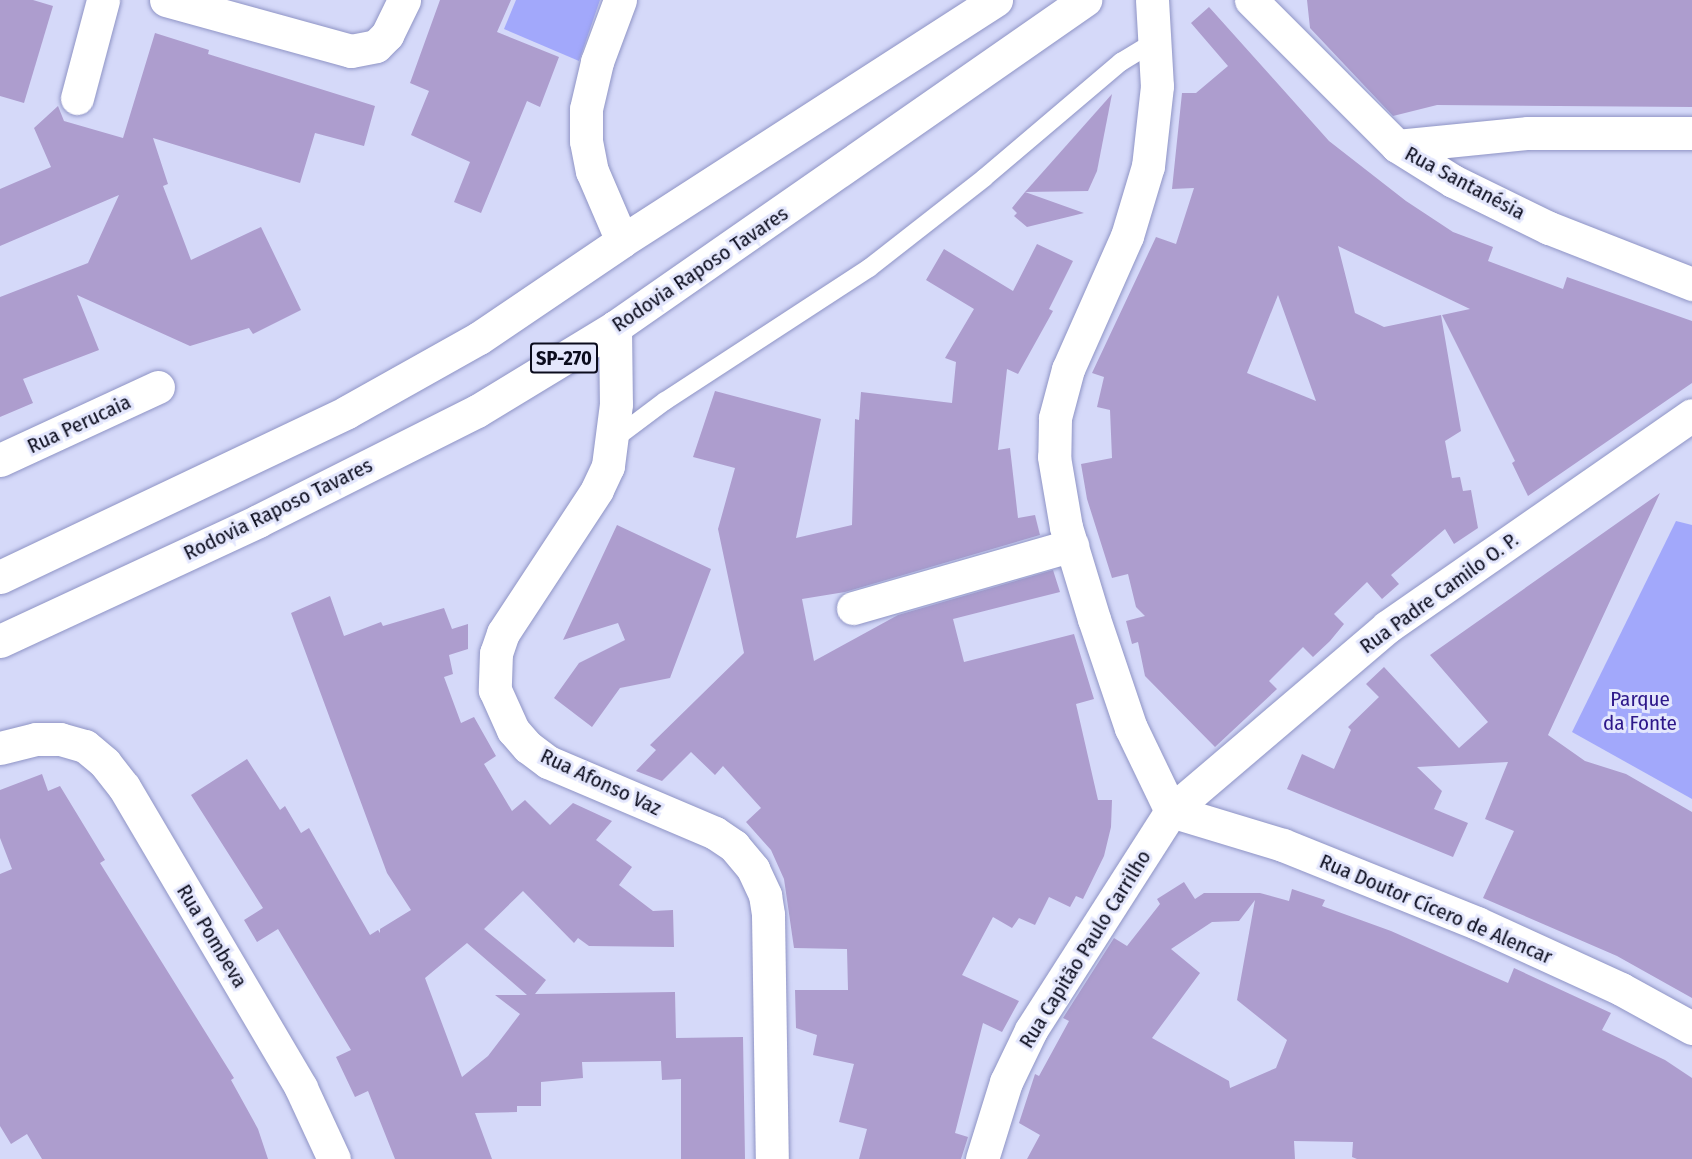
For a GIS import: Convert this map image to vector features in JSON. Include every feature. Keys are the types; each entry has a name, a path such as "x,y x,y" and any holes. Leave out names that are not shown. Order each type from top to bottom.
{"main road":[{"path":"77,98 104,0"},
{"path":"166,0 351,51 376,46 387,35 404,0"},
{"path":"620,0 597,62 586,109 586,141 592,171 622,241"},
{"name":"SP-270","path":"0,577 347,412 479,338 622,241 996,0"},
{"name":"Rodovia Raposo Tavares","path":"0,641 357,472 477,411 615,327 1085,0"},
{"path":"1152,0 1156,40 1154,125 1148,166 1127,236 1068,369 1055,418 1056,478 1072,545 1131,728 1171,811"},
{"name":"Rua Santanésia","path":"1261,4 1397,146 1453,181 1550,228 1692,284"},
{"path":"1397,146 1527,133 1692,133"},
{"name":"Rua Afonso Vaz","path":"615,327 613,441 597,490 503,633 496,653 495,690 513,730 528,747 548,762 715,833 734,846 753,869 765,895 768,915 772,1159"},
{"name":"Rua Perucaia","path":"0,460 158,387"},
{"name":"Rua Padre Camilo O. P.","path":"1171,811 1387,627 1692,415"},
{"path":"853,608 1072,545"},
{"name":"Rua Pombeva","path":"0,748 36,739 60,739 85,746 124,787 301,1088 334,1159"},
{"name":"Rua Doutor Cícero de Alencar","path":"1171,811 1283,845 1477,922 1621,989 1692,1028"},
{"name":"Rua Capitão Paulo Carrilho","path":"982,1159 1006,1082 1031,1029 1171,811"}],"lane":[{"path":"613,441 665,401 869,268 984,178 1122,62 1156,40"}],"green space":[{"path":"516,0 600,0 579,61 504,29"},
{"name":"Parque da Fonte","path":"1676,521 1692,525 1692,799 1572,732"}],"building":[{"path":"0,0 33,0 53,6 24,103 0,96"},
{"path":"440,0 511,0 497,32 559,57 540,107 527,101 481,213 454,202 470,162 411,135 429,91 410,83"},
{"path":"1307,0 1692,0 1692,107 1437,105 1393,116 1310,28"},
{"path":"1209,7 1329,141 1406,201 1453,232 1493,247 1488,261 1563,289 1567,277 1692,321 1692,383 1528,496 1512,463 1515,461 1442,315 1470,309 1338,246 1355,313 1384,327 1441,315 1461,431 1445,441 1452,478 1460,477 1463,491 1471,490 1478,528 1454,544 1445,529 1391,575 1399,584 1382,599 1367,582 1334,614 1344,624 1330,641 1313,657 1303,647 1269,681 1277,689 1215,747 1145,676 1138,642 1132,644 1126,621 1145,616 1136,607 1128,574 1112,578 1087,499 1081,464 1112,458 1110,410 1097,407 1104,377 1092,373 1156,237 1176,244 1194,188 1172,189 1182,93 1196,93 1228,66 1191,23","holes":["1278,295 1316,401 1247,373"]},
{"path":"155,33 209,50 208,54 375,106 364,146 315,133 300,183 153,138 168,184 163,186 191,260 261,227 301,310 253,334 249,328 190,346 77,295 99,350 23,379 33,403 0,417 0,297 88,263 119,195 0,246 0,189 51,167 34,128 58,106 64,121 123,138"},
{"path":"1112,94 1097,171 1088,191 1025,192"},
{"path":"1025,192 1084,213 1027,227 1014,216 1017,213 1012,208"},
{"path":"1037,244 1073,261 1049,309 1053,311 1018,374 1007,369 998,450 1010,448 1018,518 1035,515 1040,535 845,592 802,599 814,661 898,615 1053,570 1060,592 953,619 964,662 1074,634 1094,699 1076,704 1098,800 1112,800 1111,827 1104,856 1083,899 1076,896 1070,907 1049,897 1035,925 1019,918 1012,928 993,917 962,975 1019,1001 1002,1032 983,1023 955,1133 968,1137 961,1159 859,1159 867,1129 839,1122 854,1064 813,1055 817,1035 796,1028 795,990 848,990 847,949 794,948 784,879 771,850 746,822 761,808 723,766 715,775 691,752 662,781 636,771 656,750 650,745 744,653 718,529 735,468 693,457 715,391 821,419 796,538 852,525 855,419 859,420 861,392 952,403 956,362 945,358 974,309 926,280 944,249 1013,291"},
{"path":"1660,493 1548,735 1585,761 1626,774 1692,812 1692,998 1617,956 1483,898 1514,831 1485,819 1508,762 1417,767 1442,791 1434,809 1468,823 1453,857 1287,789 1302,754 1334,769 1351,730 1348,727 1379,697 1366,684 1384,667 1459,748 1488,722 1430,655"},
{"path":"617,525 711,569 670,678 620,688 592,727 554,698 579,663 625,640 618,623 563,640"},
{"path":"330,596 344,636 381,622 383,626 444,608 452,629 468,624 468,649 449,655 453,674 444,677 461,723 474,717 496,756 484,764 512,811 525,800 550,825 573,803 612,821 596,840 632,867 619,885 653,911 673,910 674,947 589,946 578,938 574,943 523,891 484,929 546,980 535,994 675,992 676,1038 743,1037 745,1159 681,1159 681,1079 662,1080 661,1061 582,1062 583,1078 541,1082 541,1106 517,1106 517,1112 475,1113 492,1159 395,1159 368,1091 355,1097 336,1057 351,1050 278,929 257,942 244,920 263,908 191,795 247,759 280,810 285,806 301,833 309,828 370,935 378,930 380,933 380,929 411,910 387,873 291,613","holes":["467,943 527,995 495,995 520,1014 488,1056 462,1077 425,978"]},
{"path":"42,774 48,791 60,786 105,860 100,863 234,1078 231,1080 258,1129 268,1159 42,1159 27,1134 11,1144 0,1126 0,874 12,869 0,838 0,790"},
{"path":"1184,882 1195,899 1204,893 1260,893 1289,901 1292,889 1325,900 1322,906 1391,931 1508,983 1514,968 1611,1013 1602,1030 1665,1060 1692,1078 1692,1159 1357,1159 1352,1157 1353,1142 1294,1141 1295,1159 1027,1159 1040,1135 1019,1123 1035,1074 1039,1076 1069,1021 1063,1018 1114,938 1127,946 1160,904 1157,899","holes":["1255,900 1237,1000 1287,1040 1276,1068 1230,1088 1229,1081 1152,1038 1200,973 1171,949 1212,922 1239,921"]}]}
